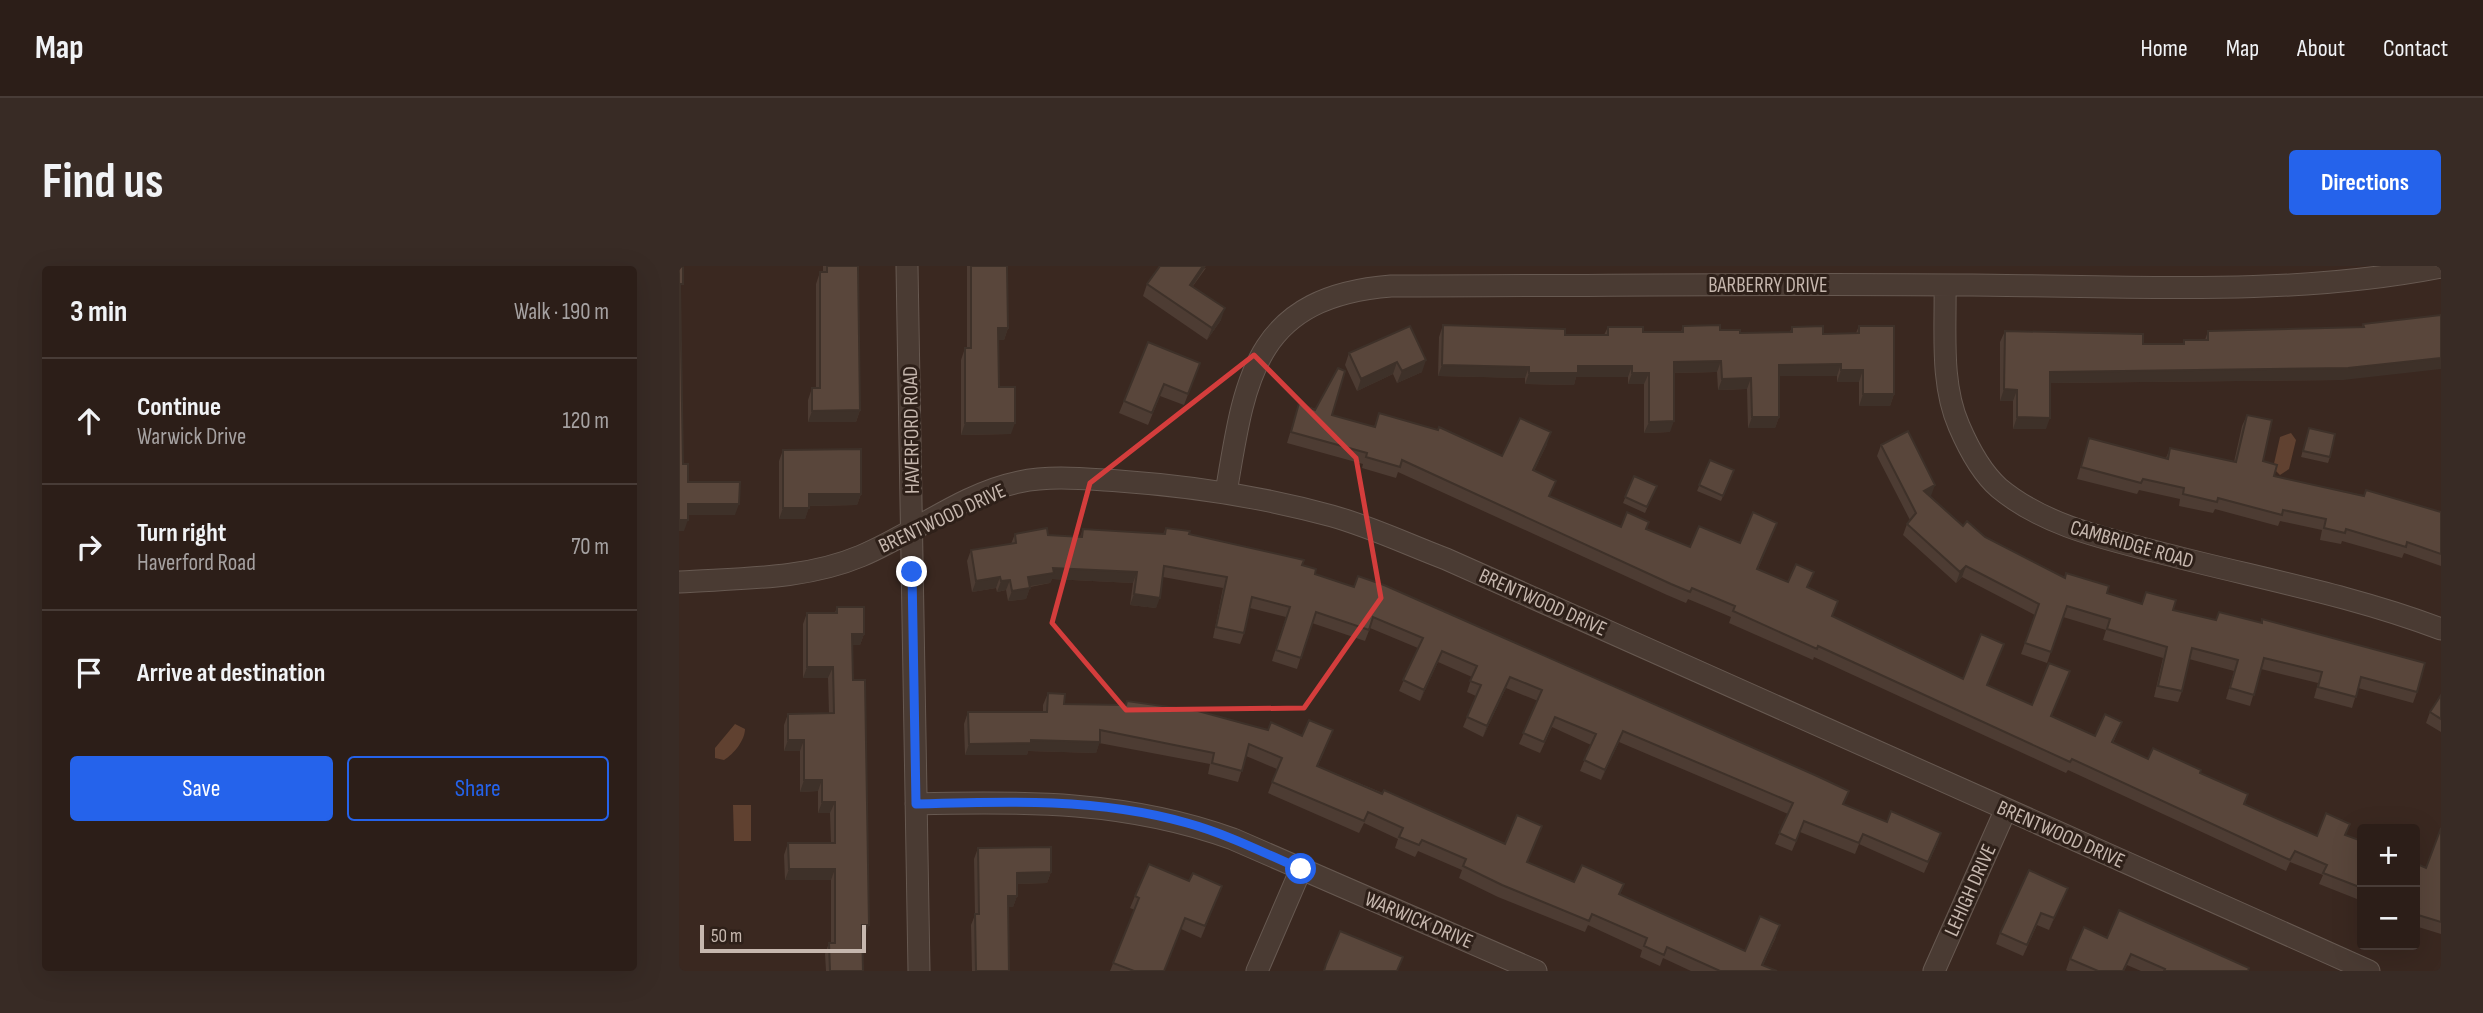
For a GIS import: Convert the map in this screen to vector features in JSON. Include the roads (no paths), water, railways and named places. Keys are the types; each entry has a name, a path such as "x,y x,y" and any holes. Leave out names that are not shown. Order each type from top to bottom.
{"street":[{"name":"HAVERFORD ROAD","path":"907,266 919,971"},
{"name":"BARBERRY DRIVE","path":"1226,493 1246,388 1270,340 1302,311 1323,298 1353,289 1391,286 2287,287 2388,277 2441,267"},
{"name":"CAMBRIDGE ROAD","path":"1945,285 1947,377 1958,423 1974,455 1997,487 2031,510 2083,533 2360,603 2441,629"},
{"name":"BRENTWOOD DRIVE","path":"679,582 803,573 860,556 988,492 1019,482 1074,478 1226,493 1334,516 1446,559 2369,971"},
{"name":"WARWICK DRIVE","path":"916,804 1075,804 1146,813 1211,831 1536,971"},
{"name":"LEHIGH DRIVE","path":"1934,971 2006,809"},
{"path":"1257,971 1301,869"}]}
